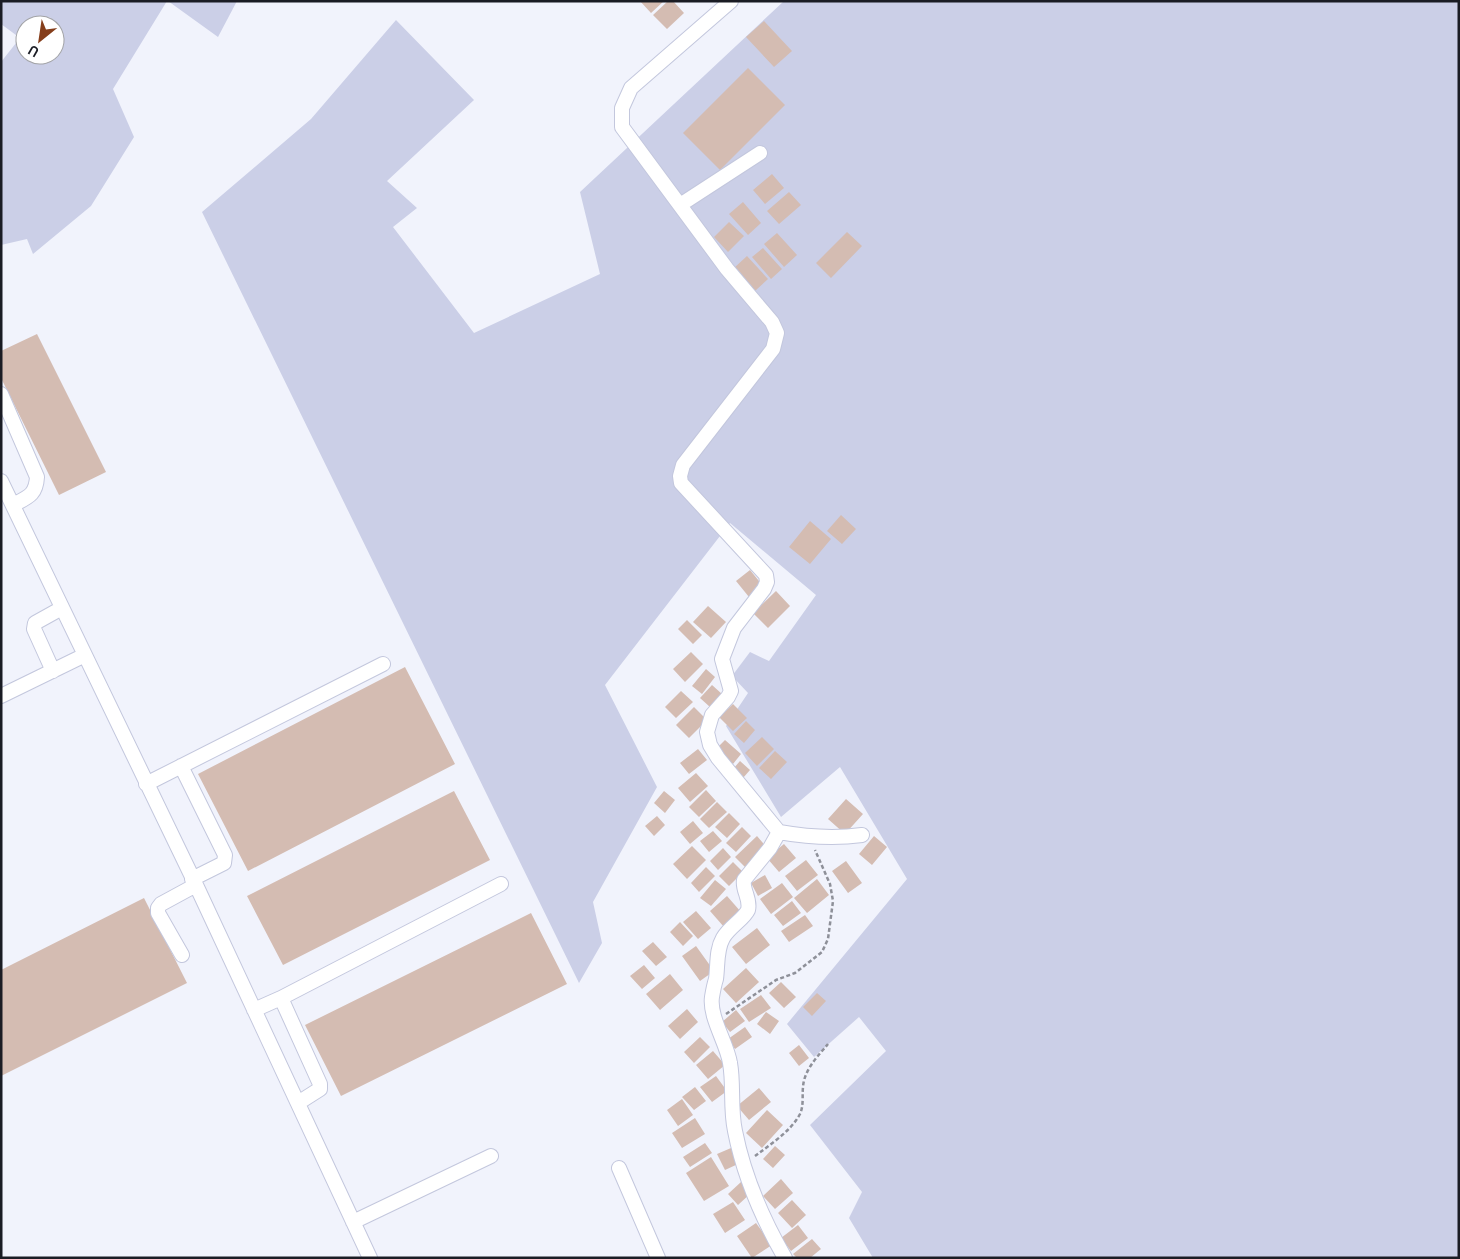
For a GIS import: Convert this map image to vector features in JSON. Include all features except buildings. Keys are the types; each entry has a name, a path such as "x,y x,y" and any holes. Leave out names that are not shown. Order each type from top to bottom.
{"street":[{"path":"731,1 631,88 622,108 622,128 727,269 772,322 777,333 773,349 683,465 680,476 681,483 766,575 767,582 734,628 722,660 731,691 712,715 707,732 710,745 718,758 778,832 809,838 842,838 862,835"},
{"path":"680,205 760,153"},
{"path":"1,394 37,477 36,488 30,496 13,506"},
{"path":"1,481 194,882 370,1258"},
{"path":"53,671 34,629 35,623 62,608"},
{"path":"1,696 85,655"},
{"path":"146,784 383,664"},
{"path":"182,766 225,856 224,863 161,904 158,908 158,913 182,955"},
{"path":"778,832 770,848 744,880 743,884 749,901 748,908 745,914 730,926 722,938 711,1000 712,1009 726,1046 730,1064 731,1107 735,1131 745,1166 760,1211 785,1258"},
{"path":"254,1010 281,998 502,884"},
{"path":"281,998 320,1084 318,1092 298,1103"},
{"path":"353,1222 491,1156"},
{"path":"619,1168 658,1258"}],"path":[{"path":"716,1021 776,980 795,973 822,952 828,939 833,901 830,884 809,838"},
{"path":"745,1166 793,1124 801,1111 802,1085 806,1075 811,1065 828,1044"}],"shaded area":[{"path":"1,1 167,1 113,89 134,137 91,206 33,254 27,239 1,245 1,62 15,44 15,65 65,65 65,15 15,15 15,34 1,24"},
{"path":"168,1 237,1 218,37"},
{"path":"784,1 1459,1 1459,1258 873,1258 849,1218 862,1192 810,1125 886,1051 859,1017 814,1057 787,1024 907,879 840,767 781,817 726,726 748,693 732,676 750,652 769,661 816,595 730,523 605,685 657,787 593,902 602,943 579,983 202,212 311,119 396,20 474,100 387,181 417,208 393,227 474,333 600,274 580,192"}]}
